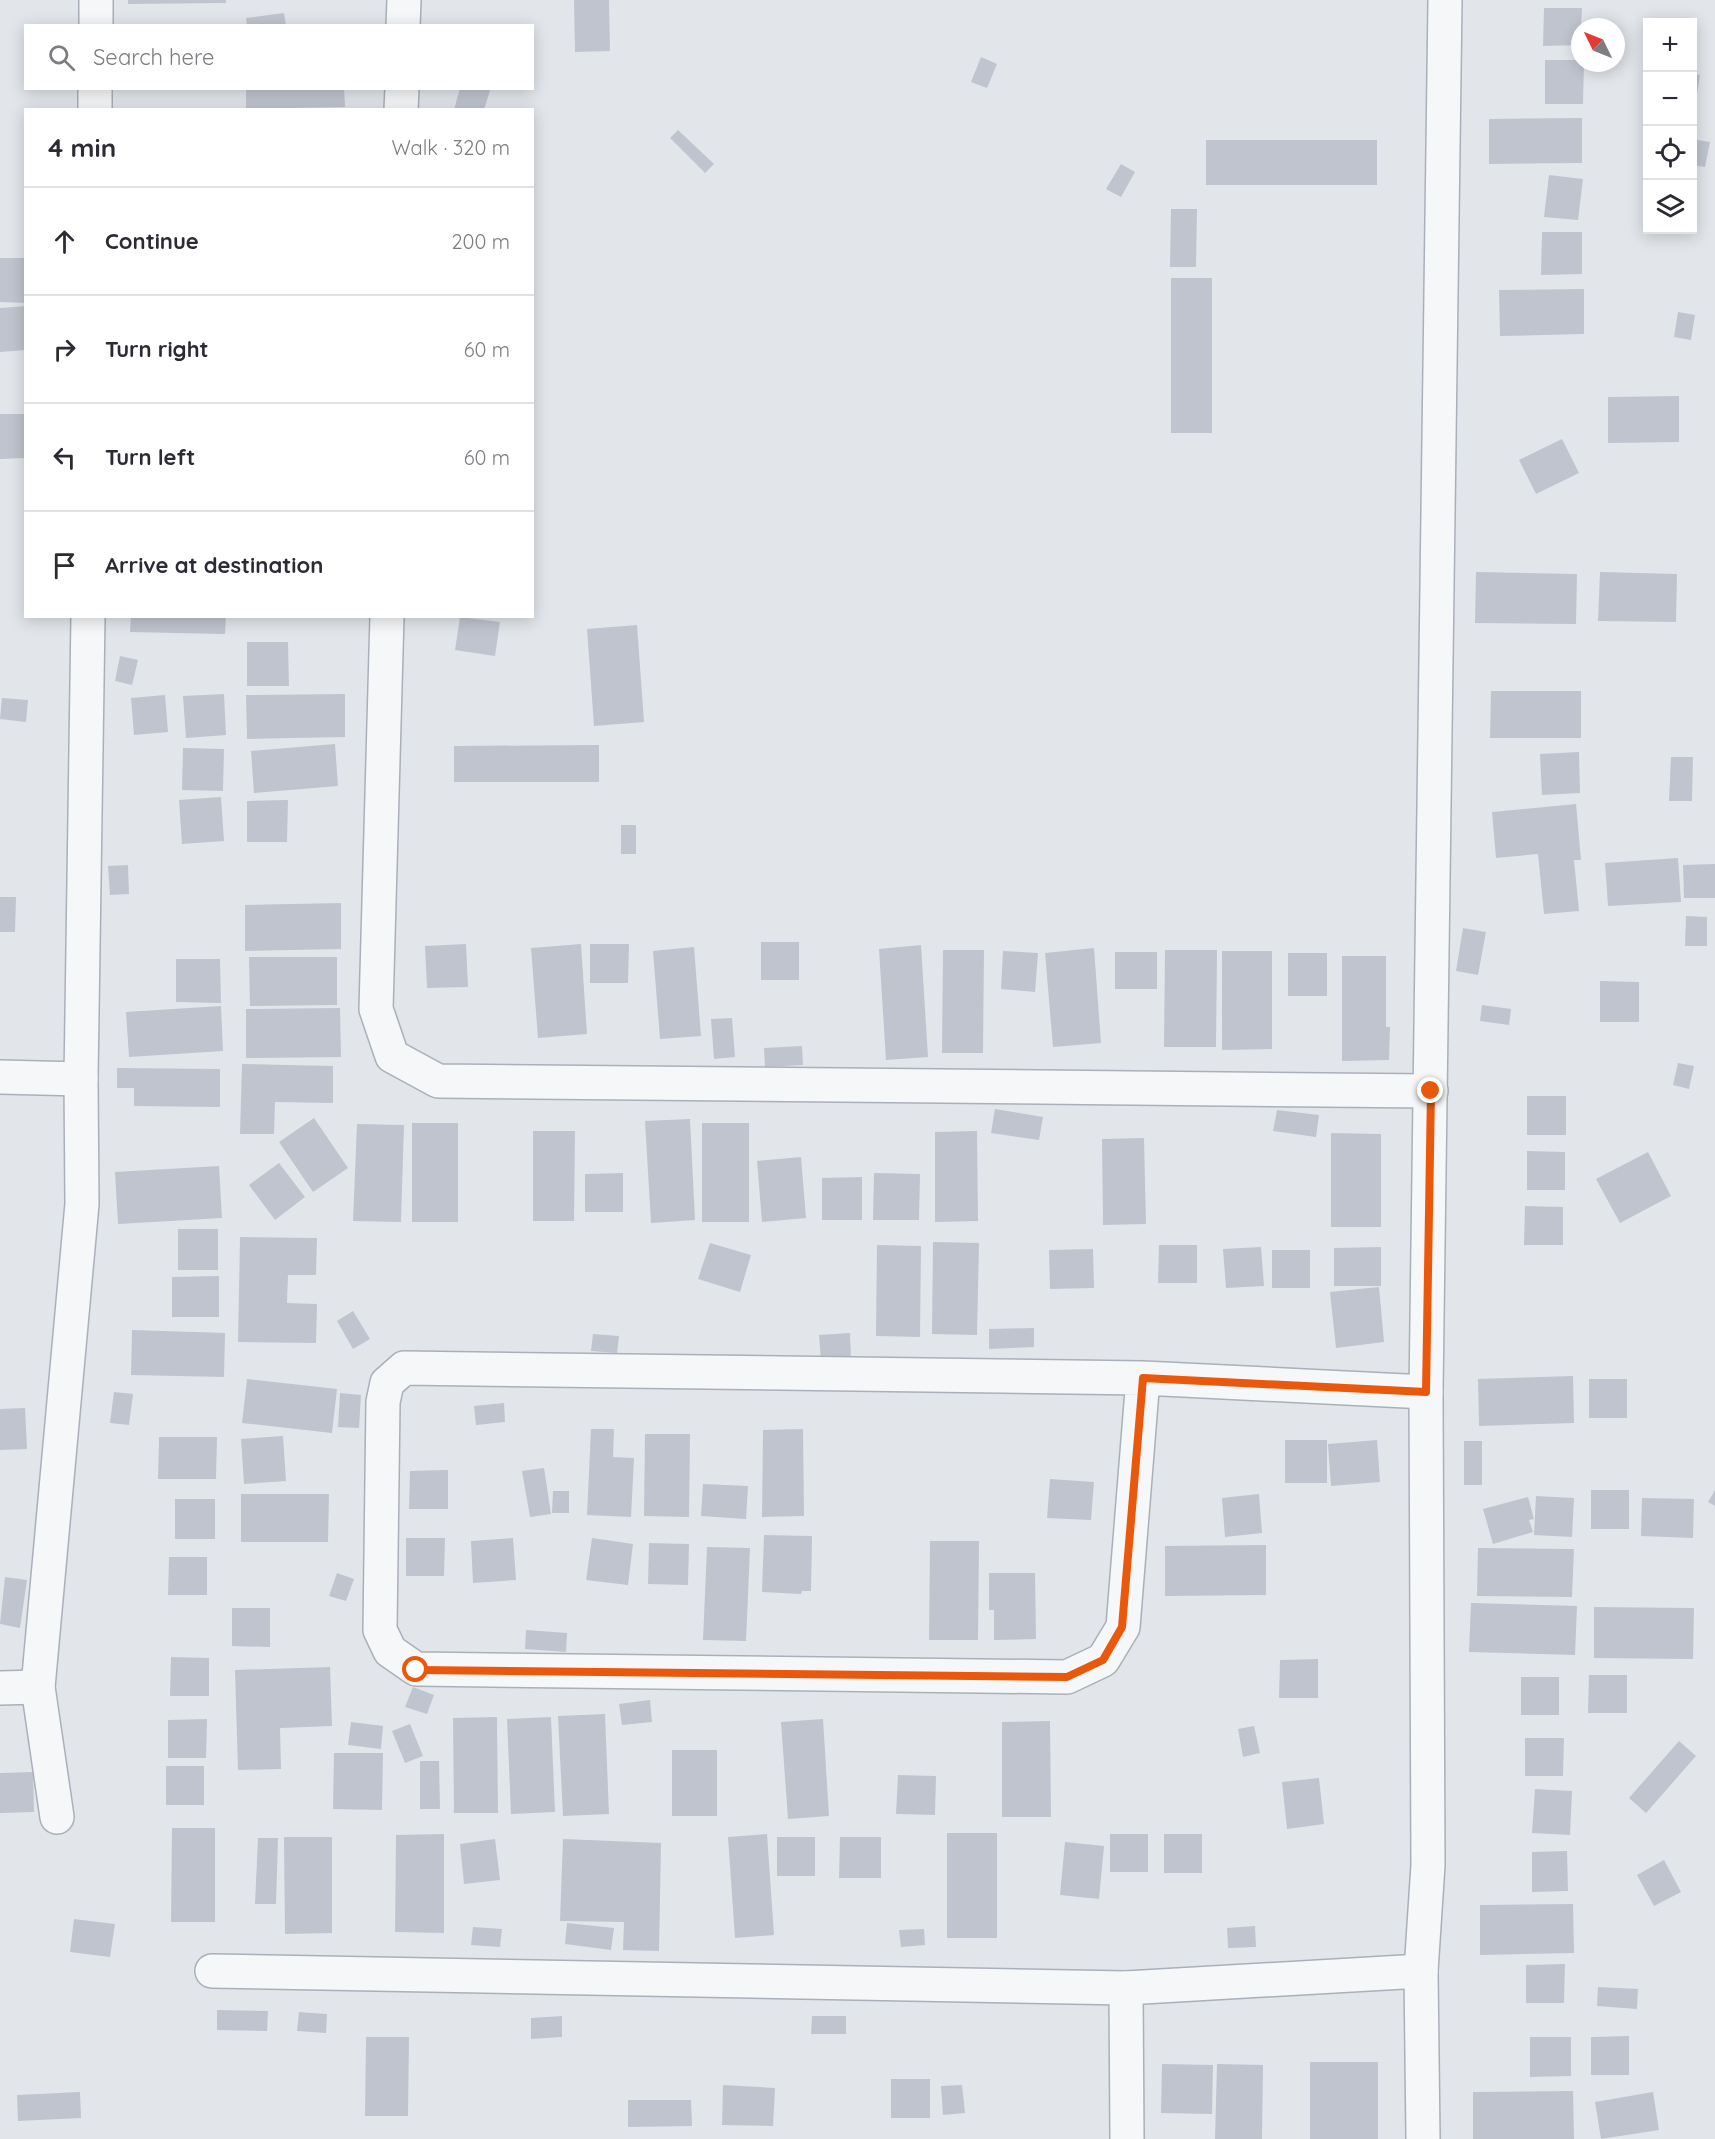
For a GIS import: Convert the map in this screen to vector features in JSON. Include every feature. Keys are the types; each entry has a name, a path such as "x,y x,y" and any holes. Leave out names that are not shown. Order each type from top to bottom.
{"street":[{"path":"96,0 96,24"},
{"path":"403,24 404,0"},
{"path":"1423,2139 1421,1971 1428,1865 1426,1392 1446,0"},
{"path":"95,90 95,108"},
{"path":"401,108 402,90"},
{"path":"57,1817 38,1687 82,1204 81,1079 88,618"},
{"path":"387,618 376,1009 392,1056 438,1081 1431,1091"},
{"path":"0,1077 81,1079"},
{"path":"1143,1378 1122,1627 1103,1660 1067,1677 416,1670 390,1651 380,1630 384,1402 387,1383 404,1368 1143,1378 1426,1392"},
{"path":"0,1688 38,1687"},
{"path":"212,1971 1126,1988 1421,1971"},
{"path":"1126,1988 1127,2139"}],"building":[{"path":"128,0 226,0 226,3 128,4"},
{"path":"574,0 609,0 610,51 575,52"},
{"path":"1544,8 1582,8 1581,18 1571,18 1571,45 1543,46"},
{"path":"284,13 286,24 247,24 246,18"},
{"path":"981,57 997,64 987,88 971,82"},
{"path":"1545,60 1571,60 1571,72 1584,72 1583,104 1545,104"},
{"path":"1697,75 1700,75 1697,94"},
{"path":"246,90 344,90 345,107 246,108"},
{"path":"459,90 490,90 485,108 455,108"},
{"path":"1582,118 1582,163 1489,164 1489,119"},
{"path":"678,130 714,164 705,173 670,138"},
{"path":"1206,140 1377,140 1377,185 1206,185"},
{"path":"1697,140 1710,142 1705,167 1697,166"},
{"path":"1121,164 1135,172 1121,197 1106,189"},
{"path":"1549,175 1583,179 1578,220 1544,217"},
{"path":"1171,209 1197,209 1196,267 1170,267"},
{"path":"1542,232 1582,232 1582,274 1541,275"},
{"path":"0,258 24,258 24,303 0,302"},
{"path":"1171,278 1212,278 1212,433 1171,433"},
{"path":"1584,289 1584,334 1500,336 1499,290"},
{"path":"24,306 24,350 0,352 0,308"},
{"path":"1678,312 1695,315 1691,340 1674,337"},
{"path":"1679,396 1679,442 1608,443 1608,397"},
{"path":"0,414 24,414 24,458 0,459"},
{"path":"1562,439 1579,473 1536,494 1519,460"},
{"path":"1476,572 1577,574 1576,624 1475,623"},
{"path":"1600,572 1677,574 1676,622 1598,621"},
{"path":"131,618 226,618 225,634 130,632"},
{"path":"460,618 500,622 495,656 455,650"},
{"path":"637,625 644,722 594,726 587,629"},
{"path":"247,642 288,642 289,686 247,686"},
{"path":"120,656 138,660 132,685 115,681"},
{"path":"1491,691 1581,691 1581,738 1490,738"},
{"path":"224,694 226,735 186,738 183,696"},
{"path":"345,694 345,737 247,739 246,695"},
{"path":"165,695 168,732 134,735 131,698"},
{"path":"2,698 28,700 26,722 0,719"},
{"path":"335,744 338,786 254,793 251,751"},
{"path":"599,745 599,782 454,782 454,746"},
{"path":"183,748 224,749 223,791 182,790"},
{"path":"1579,752 1580,793 1542,795 1540,754"},
{"path":"1671,757 1693,757 1692,801 1669,801"},
{"path":"221,797 224,841 182,844 179,800"},
{"path":"288,800 287,842 247,842 247,801"},
{"path":"1576,804 1581,860 1574,860 1579,911 1544,914 1538,854 1496,858 1492,812"},
{"path":"621,825 636,825 636,854 621,854"},
{"path":"1678,858 1681,902 1608,906 1605,863"},
{"path":"1715,864 1715,898 1684,898 1683,865"},
{"path":"128,865 129,894 110,895 108,866"},
{"path":"0,897 16,897 15,932 0,932"},
{"path":"341,903 341,949 245,951 245,905"},
{"path":"1686,916 1707,917 1707,946 1685,946"},
{"path":"1463,928 1486,932 1478,975 1456,971"},
{"path":"761,942 799,942 799,980 761,980"},
{"path":"466,944 468,987 427,988 425,946"},
{"path":"581,944 587,1034 538,1038 531,948"},
{"path":"590,944 629,944 628,983 590,983"},
{"path":"921,945 928,1057 886,1060 879,949"},
{"path":"694,947 701,1036 660,1039 653,951"},
{"path":"1094,948 1101,1043 1053,1047 1045,953"},
{"path":"943,950 984,950 983,1053 942,1053"},
{"path":"1165,950 1217,950 1216,1047 1164,1047"},
{"path":"1003,951 1038,953 1035,992 1001,989"},
{"path":"1222,951 1272,951 1272,1049 1222,1050"},
{"path":"1115,952 1157,952 1157,989 1115,989"},
{"path":"1288,953 1327,953 1327,996 1288,996"},
{"path":"1342,956 1386,956 1386,1027 1390,1027 1389,1060 1342,1061"},
{"path":"249,957 337,957 337,1005 250,1006"},
{"path":"176,959 220,959 221,1003 176,1002"},
{"path":"1600,981 1639,982 1639,1022 1600,1022"},
{"path":"1482,1005 1511,1009 1509,1025 1480,1021"},
{"path":"221,1006 223,1051 129,1057 126,1012"},
{"path":"340,1008 341,1057 246,1058 246,1009"},
{"path":"732,1018 735,1057 714,1059 711,1019"},
{"path":"802,1046 803,1065 765,1067 764,1048"},
{"path":"1678,1063 1694,1066 1689,1089 1673,1085"},
{"path":"242,1064 333,1066 333,1103 275,1102 274,1134 240,1134"},
{"path":"117,1068 220,1069 220,1107 134,1106 134,1088 117,1088"},
{"path":"1527,1096 1566,1096 1566,1135 1527,1135"},
{"path":"995,1109 1043,1117 1039,1140 991,1133"},
{"path":"1277,1110 1319,1115 1316,1137 1273,1131"},
{"path":"314,1118 348,1168 313,1192 279,1142"},
{"path":"690,1119 695,1220 651,1223 645,1121"},
{"path":"412,1123 458,1123 458,1222 412,1222"},
{"path":"702,1123 749,1123 749,1222 702,1222"},
{"path":"357,1124 404,1125 401,1222 353,1221"},
{"path":"533,1131 575,1131 574,1221 533,1221"},
{"path":"977,1131 978,1221 935,1222 935,1132"},
{"path":"1331,1133 1381,1134 1381,1227 1331,1227"},
{"path":"1144,1138 1146,1224 1103,1225 1102,1139"},
{"path":"1527,1151 1565,1152 1565,1190 1527,1190"},
{"path":"1648,1152 1671,1196 1620,1223 1596,1179"},
{"path":"801,1157 806,1218 762,1222 757,1161"},
{"path":"279,1163 305,1197 275,1220 249,1185"},
{"path":"219,1166 222,1218 118,1224 115,1172"},
{"path":"623,1173 623,1212 585,1212 585,1174"},
{"path":"874,1173 920,1174 919,1220 873,1220"},
{"path":"862,1177 862,1220 822,1220 822,1178"},
{"path":"1525,1206 1563,1207 1563,1245 1524,1245"},
{"path":"178,1229 218,1229 218,1270 178,1270"},
{"path":"240,1237 317,1238 316,1275 288,1275 287,1303 317,1304 316,1343 238,1342"},
{"path":"933,1242 979,1243 977,1335 932,1334"},
{"path":"710,1243 751,1255 740,1292 698,1279"},
{"path":"877,1245 921,1246 920,1337 876,1336"},
{"path":"1159,1245 1197,1245 1197,1283 1158,1283"},
{"path":"1261,1247 1264,1286 1226,1288 1223,1249"},
{"path":"1381,1247 1381,1286 1334,1286 1334,1248"},
{"path":"1093,1249 1094,1288 1050,1289 1049,1250"},
{"path":"1272,1250 1310,1250 1310,1288 1272,1288"},
{"path":"219,1276 219,1317 172,1317 172,1277"},
{"path":"1379,1287 1384,1342 1336,1348 1330,1292"},
{"path":"353,1311 370,1339 353,1349 337,1321"},
{"path":"1034,1328 1034,1347 989,1349 989,1329"},
{"path":"132,1330 225,1333 224,1377 131,1375"},
{"path":"850,1333 851,1359 821,1361 819,1335"},
{"path":"593,1334 619,1336 617,1353 591,1351"},
{"path":"1573,1376 1574,1423 1479,1426 1478,1379"},
{"path":"247,1379 337,1389 332,1433 242,1423"},
{"path":"1589,1379 1627,1379 1627,1418 1589,1418"},
{"path":"114,1392 133,1394 129,1425 110,1423"},
{"path":"340,1393 361,1395 359,1428 338,1427"},
{"path":"504,1403 505,1422 476,1425 474,1406"},
{"path":"25,1408 27,1449 0,1450 0,1409"},
{"path":"591,1429 614,1429 613,1457 634,1458 631,1517 587,1515"},
{"path":"803,1429 804,1516 762,1517 763,1430"},
{"path":"645,1434 690,1434 689,1517 644,1516"},
{"path":"283,1436 286,1481 244,1484 241,1439"},
{"path":"159,1437 217,1437 216,1479 158,1479"},
{"path":"1285,1440 1327,1440 1327,1483 1285,1483"},
{"path":"1377,1440 1380,1482 1331,1486 1328,1444"},
{"path":"1464,1441 1482,1441 1482,1485 1464,1485"},
{"path":"544,1468 551,1514 530,1517 522,1471"},
{"path":"448,1470 448,1509 409,1509 410,1471"},
{"path":"1050,1479 1094,1482 1091,1520 1047,1518"},
{"path":"703,1484 748,1486 746,1519 701,1516"},
{"path":"1591,1490 1629,1490 1629,1529 1591,1529"},
{"path":"1715,1490 1715,1506 1708,1502"},
{"path":"553,1491 569,1491 569,1513 552,1513"},
{"path":"241,1494 329,1494 328,1542 241,1542"},
{"path":"1259,1494 1262,1533 1225,1537 1222,1498"},
{"path":"1536,1496 1574,1498 1572,1537 1534,1535"},
{"path":"1528,1497 1534,1519 1529,1520 1533,1532 1493,1544 1483,1509"},
{"path":"1642,1498 1694,1499 1693,1538 1641,1536"},
{"path":"175,1499 215,1499 215,1539 175,1539"},
{"path":"764,1535 812,1536 811,1591 802,1591 801,1594 762,1592"},
{"path":"406,1538 445,1538 444,1576 406,1576"},
{"path":"513,1538 516,1580 473,1583 471,1541"},
{"path":"592,1538 633,1544 628,1585 586,1580"},
{"path":"930,1541 979,1541 978,1640 929,1640"},
{"path":"649,1543 689,1544 688,1585 648,1584"},
{"path":"1266,1545 1266,1595 1165,1596 1165,1546"},
{"path":"707,1547 750,1548 746,1641 703,1640"},
{"path":"1478,1548 1574,1549 1572,1597 1477,1596"},
{"path":"169,1557 207,1557 207,1595 168,1595"},
{"path":"337,1573 354,1579 346,1601 329,1596"},
{"path":"989,1573 1035,1573 1036,1639 994,1640 994,1610 989,1610"},
{"path":"5,1577 27,1580 20,1628 0,1624"},
{"path":"1471,1603 1577,1606 1575,1655 1469,1652"},
{"path":"1594,1607 1694,1608 1693,1659 1594,1658"},
{"path":"232,1608 270,1608 270,1647 232,1646"},
{"path":"526,1630 567,1633 566,1652 525,1649"},
{"path":"171,1657 209,1658 209,1696 170,1696"},
{"path":"1318,1659 1318,1698 1279,1698 1280,1660"},
{"path":"330,1667 332,1726 280,1728 281,1769 238,1770 235,1670"},
{"path":"1589,1675 1627,1675 1627,1713 1588,1713"},
{"path":"1521,1677 1559,1677 1559,1715 1521,1715"},
{"path":"413,1687 434,1695 427,1714 405,1707"},
{"path":"650,1700 652,1722 622,1725 619,1704"},
{"path":"605,1714 609,1814 563,1816 558,1716"},
{"path":"497,1717 498,1813 454,1813 453,1718"},
{"path":"551,1717 555,1812 511,1814 507,1719"},
{"path":"207,1719 206,1758 168,1758 168,1720"},
{"path":"823,1719 829,1816 788,1819 781,1722"},
{"path":"1050,1721 1051,1817 1002,1817 1002,1722"},
{"path":"351,1722 383,1726 381,1749 348,1745"},
{"path":"410,1724 423,1756 405,1763 392,1731"},
{"path":"1254,1726 1260,1753 1243,1757 1238,1729"},
{"path":"1525,1738 1564,1738 1563,1776 1525,1776"},
{"path":"1679,1741 1696,1756 1646,1813 1629,1798"},
{"path":"672,1750 717,1750 717,1816 672,1816"},
{"path":"334,1753 383,1753 382,1810 333,1809"},
{"path":"420,1761 439,1761 440,1809 420,1809"},
{"path":"166,1766 204,1766 204,1805 166,1805"},
{"path":"33,1772 34,1812 0,1813 0,1773"},
{"path":"898,1775 936,1776 935,1815 896,1814"},
{"path":"1319,1778 1324,1824 1287,1829 1282,1782"},
{"path":"1535,1789 1572,1791 1570,1835 1532,1833"},
{"path":"172,1828 215,1828 215,1922 171,1922"},
{"path":"947,1833 997,1833 997,1938 947,1938"},
{"path":"444,1834 444,1933 395,1932 396,1835"},
{"path":"767,1834 774,1935 735,1938 728,1837"},
{"path":"1110,1834 1148,1834 1148,1872 1110,1872"},
{"path":"1164,1834 1202,1834 1202,1873 1164,1873"},
{"path":"284,1837 332,1837 332,1933 285,1934"},
{"path":"777,1837 815,1837 815,1876 777,1876"},
{"path":"840,1837 881,1837 881,1878 839,1878"},
{"path":"258,1838 278,1838 276,1904 255,1904"},
{"path":"495,1839 500,1880 464,1884 460,1844"},
{"path":"563,1839 661,1843 659,1951 623,1950 624,1922 560,1921"},
{"path":"1065,1842 1104,1846 1099,1899 1060,1895"},
{"path":"1567,1851 1568,1891 1532,1892 1532,1852"},
{"path":"1664,1860 1681,1892 1654,1906 1637,1875"},
{"path":"1573,1904 1574,1953 1480,1955 1480,1905"},
{"path":"74,1919 115,1924 110,1957 70,1952"},
{"path":"567,1923 614,1928 611,1950 565,1944"},
{"path":"1255,1926 1256,1947 1228,1948 1227,1928"},
{"path":"473,1927 502,1929 500,1947 471,1945"},
{"path":"924,1929 925,1945 901,1947 899,1930"},
{"path":"1565,1964 1564,2003 1526,2003 1526,1965"},
{"path":"1598,1987 1638,1989 1637,2009 1597,2006"},
{"path":"217,2010 268,2011 267,2031 217,2030"},
{"path":"299,2012 327,2014 326,2033 297,2031"},
{"path":"562,2016 562,2037 531,2039 531,2018"},
{"path":"812,2016 846,2016 846,2034 811,2034"},
{"path":"1629,2036 1629,2075 1591,2075 1591,2037"},
{"path":"366,2037 409,2037 408,2116 365,2116"},
{"path":"1530,2037 1571,2037 1571,2076 1530,2077"},
{"path":"1310,2062 1378,2062 1378,2139 1310,2139"},
{"path":"1162,2064 1213,2065 1212,2114 1161,2113"},
{"path":"1217,2064 1263,2065 1262,2139 1215,2139"},
{"path":"891,2079 930,2079 930,2118 891,2118"},
{"path":"723,2085 775,2088 773,2126 722,2125"},
{"path":"962,2085 965,2113 943,2115 941,2086"},
{"path":"1573,2091 1574,2139 1473,2139 1473,2092"},
{"path":"80,2092 81,2118 18,2121 17,2095"},
{"path":"1653,2092 1659,2130 1601,2139 1595,2102"},
{"path":"628,2100 691,2100 692,2126 628,2127"}],"route":[{"path":"416,1670 1067,1677 1103,1660 1122,1627 1143,1378 1426,1392 1431,1091"}]}
